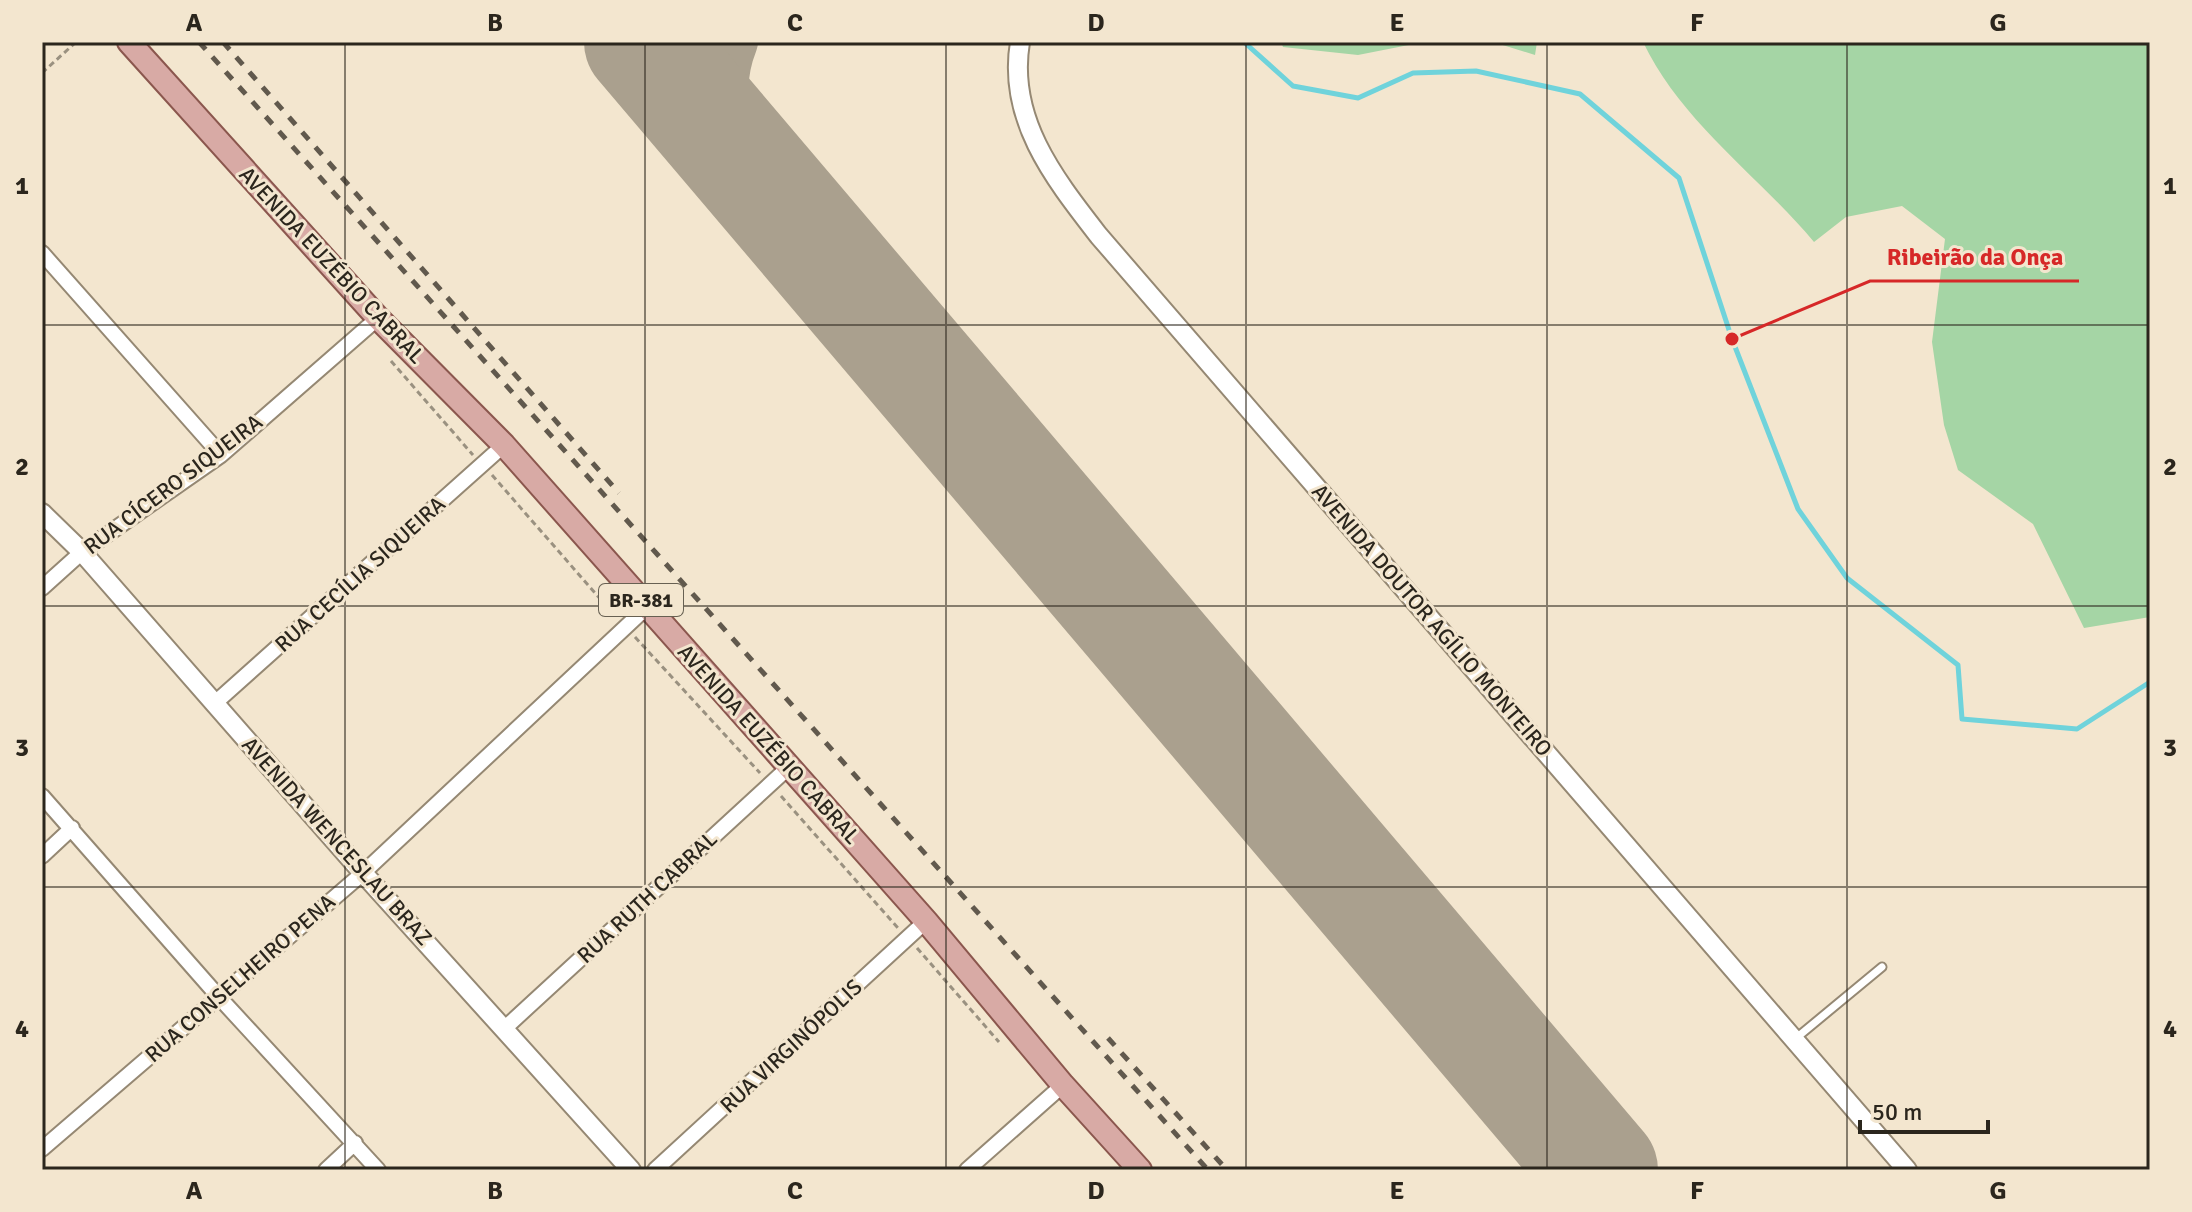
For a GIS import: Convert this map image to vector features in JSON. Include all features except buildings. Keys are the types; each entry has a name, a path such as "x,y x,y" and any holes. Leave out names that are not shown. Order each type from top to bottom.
{"main road":[{"name":"AVENIDA EUZÉBIO CABRAL","path":"129,42 371,324 504,445 926,921 1063,1085 1140,1170"}],"street":[{"name":"AVENIDA DOUTOR AGÍLIO MONTEIRO","path":"1020,42 1017,61 1025,121 1051,174 1099,236 1907,1170"},
{"path":"42,253 221,455"},
{"name":"RUA CÍCERO SIQUEIRA","path":"42,588 82,552 221,455 371,324"},
{"name":"RUA CECÍLIA SIQUEIRA","path":"215,703 504,445"},
{"name":"AVENIDA WENCESLAU BRAZ","path":"42,513 82,552 363,873 631,1170"},
{"name":"RUA CONSELHEIRO PENA","path":"42,1149 363,873 647,607"},
{"name":"RUA RUTH CABRAL","path":"505,1028 790,766"},
{"path":"42,796 218,996 378,1170"},
{"path":"42,856 72,828"},
{"name":"RUA VIRGINÓPOLIS","path":"655,1170 926,921"},
{"path":"967,1170 1063,1085"},
{"path":"326,1170 355,1143"}],"lane":[{"path":"1795,1039 1882,967"}],"path":[{"path":"42,73 76,42"},
{"path":"371,324 482,465 1000,1042"}],"green space":[{"path":"1281,42 1424,42 1358,55 1283,47"},
{"path":"1493,42 1537,42 1535,55"},
{"path":"1643,42 2150,42 2150,617 2084,628 2033,524 1958,470 1944,425 1932,342 1945,239 1902,206 1846,217 1814,242 1699,123 1659,71"}],"waterway":[{"path":"1244,42 1293,86 1358,98 1413,73 1476,71 1580,94 1679,178 1732,339 1798,509 1847,578 1958,665 1962,719 2077,729 2150,682"}],"taxiway":[{"path":"735,42 729,60 725,93 730,124 751,171"}],"runway":[{"path":"642,42 1600,1170"}],"railway":[{"path":"199,42 1208,1170"},
{"path":"223,42 619,493"},
{"path":"1108,1038 1227,1170"}],"place":[{"name":"Ribeirão da Onça","path":"1732,339"}]}
